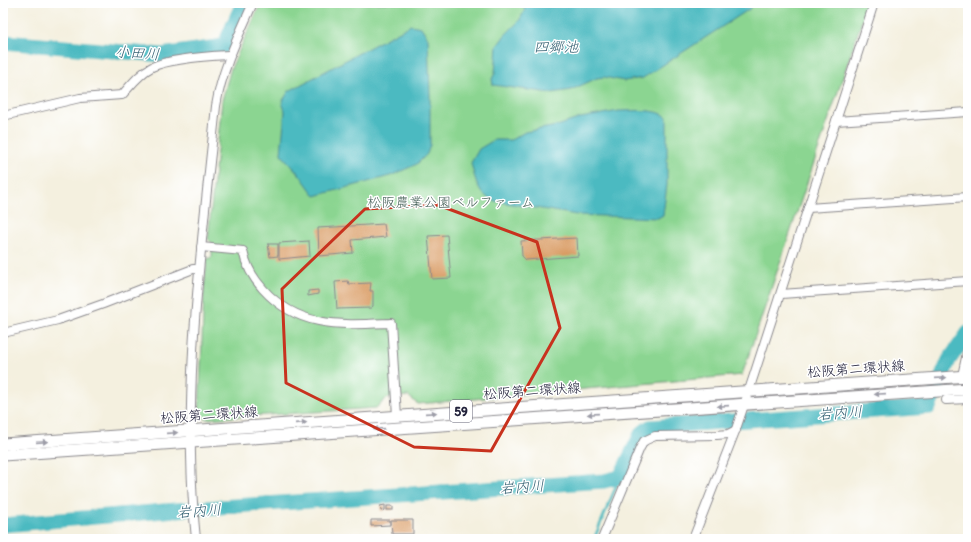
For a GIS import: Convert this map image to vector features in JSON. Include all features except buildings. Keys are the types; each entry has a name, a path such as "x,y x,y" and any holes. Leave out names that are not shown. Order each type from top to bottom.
{"main road":[{"name":"松阪第二環状線","path":"3,455 398,416 965,376"},
{"name":"松阪第二環状線","path":"3,444 190,437 743,409 919,392 948,395 968,389"}],"street":[{"path":"196,539 190,437 192,360 199,269 216,106 219,87 229,55 253,3"},
{"path":"693,539 736,430 874,3"},
{"path":"3,116 80,98 122,94 136,79 152,67 166,63 229,55"},
{"path":"836,121 968,112"},
{"path":"808,208 968,197"},
{"path":"202,247 244,251 245,262 252,275 263,289 283,307 304,318 318,322 347,325 391,323 398,416"},
{"path":"3,333 58,320 103,304 193,268 199,269"},
{"path":"780,294 968,281"},
{"path":"965,376 968,348"},
{"path":"948,395 968,399"},
{"path":"602,539 644,441 655,436 717,435 728,434 736,430"}],"highlighted area":[{"path":"438,205 537,242 560,328 491,451 414,447 286,383 282,289 365,209"}],"green space":[{"name":"松阪農業公園ベルファーム","path":"261,3 868,3 742,375 418,404 408,396 387,398 376,408 206,419 199,414 204,291 207,259 212,257 212,243 208,239 222,100 231,68"}],"water":[{"name":"四郷池","path":"521,3 754,3 751,8 643,78 624,81 604,77 597,78 571,90 551,93 493,85 492,79 495,73 497,46 505,35 519,21 525,10"},
{"path":"411,25 421,27 428,38 430,145 427,154 417,164 390,176 315,196 300,175 281,154 285,111 282,102 289,91"},
{"path":"619,111 651,111 663,114 667,117 667,185 663,215 658,218 577,215 495,201 489,199 478,186 471,163 479,149 494,140 511,140 525,132 557,126 581,118"}],"waterway":[{"name":"小田川","path":"3,42 162,55 224,46 243,3"},
{"name":"岩内川","path":"3,525 176,510 604,481 620,477 641,434 650,427 929,407 949,360 968,333"},
{"path":"594,539 620,477"}]}
